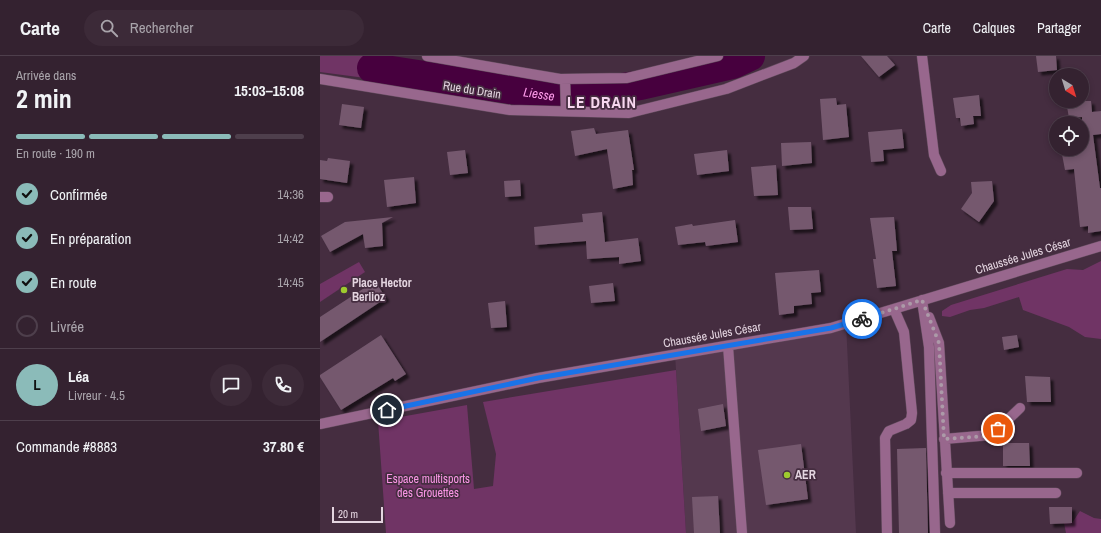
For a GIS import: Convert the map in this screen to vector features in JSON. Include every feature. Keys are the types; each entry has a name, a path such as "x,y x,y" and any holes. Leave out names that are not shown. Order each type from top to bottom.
{"street":[{"path":"427,56 560,79 627,78 718,56"},
{"name":"Rue du Drain","path":"320,79 510,110 629,113 726,89 794,63 804,56"},
{"path":"922,56 934,155 941,171"},
{"path":"565,79 566,111"},
{"name":"Chaussée Jules César","path":"320,424 538,378 831,328 1101,246"},
{"path":"922,300 939,343 950,523"},
{"path":"922,300 929,347 935,533"},
{"path":"887,533 885,438 889,431 906,424 911,420 912,413 904,332 894,309"},
{"path":"728,346 742,533"},
{"path":"944,439 991,434 1020,408"},
{"path":"946,473 1077,473"},
{"path":"948,493 1056,493"}],"shaded area":[{"path":"846,323 856,533 686,533 675,354"}],"green space":[{"path":"320,56 378,56 373,79 320,72"},
{"path":"1101,261 1101,339 1085,337 1069,327 1023,310 1019,297 950,317 942,316 942,311 951,305 1067,269 1083,270"},
{"path":"359,262 365,272 320,302 320,284"},
{"name":"Espace multisports des Grouettes","path":"676,370 686,533 386,533 378,421 467,405 474,489 493,486 496,454 483,402"},
{"path":"1080,511 1094,518 1101,519 1101,533 1066,533 1064,523 1072,523"}],"building":[{"path":"861,56 887,56 895,65 879,77"},
{"path":"1036,56 1056,56 1057,68 1049,68 1049,71 1038,72"},
{"path":"979,95 981,116 973,116 974,124 961,126 960,118 956,118 953,98"},
{"path":"836,98 837,105 846,104 849,137 823,140 820,99"},
{"path":"1089,101 1091,101 1092,112 1101,111 1101,134 1093,135 1101,188 1101,231 1088,233 1088,226 1080,227 1074,169 1065,170 1062,156 1089,156 1089,116 1069,116 1067,108 1089,108"},
{"path":"342,104 364,107 361,128 339,125"},
{"path":"594,128 596,134 628,130 634,170 632,170 633,185 613,189 607,149 575,156 571,131"},
{"path":"902,129 904,148 883,150 884,161 871,162 868,132"},
{"path":"811,142 812,163 782,166 781,143"},
{"path":"465,150 468,173 450,175 447,152"},
{"path":"727,150 729,171 697,175 694,154"},
{"path":"328,158 350,161 347,183 320,179 320,160 327,161"},
{"path":"776,165 778,195 754,196 751,167"},
{"path":"414,177 416,203 387,207 384,180"},
{"path":"520,180 521,196 505,197 504,181"},
{"path":"992,181 994,201 979,222 961,209 972,193 971,182"},
{"path":"788,207 811,207 813,229 790,230"},
{"path":"602,212 605,242 638,238 641,261 619,264 619,257 587,259 586,241 535,245 534,227 583,222 582,214"},
{"path":"393,217 382,223 383,246 365,248 363,234 330,252 321,236 345,222"},
{"path":"894,217 897,251 892,251 896,286 877,288 873,259 876,259 870,218"},
{"path":"735,220 738,242 706,246 705,242 678,245 675,227"},
{"path":"819,270 821,292 811,293 812,304 794,306 794,313 779,315 775,273"},
{"path":"375,281 386,298 320,342 320,317"},
{"path":"613,283 615,301 591,303 589,286"},
{"path":"505,301 507,327 491,328 488,303"},
{"path":"381,335 406,374 395,381 393,378 341,410 320,375"},
{"path":"1017,335 1019,347 1004,350 1002,337"},
{"path":"1025,376 1050,377 1051,402 1027,402"},
{"path":"723,404 726,426 701,431 698,409"},
{"path":"1003,443 1029,443 1030,466 1003,466"},
{"path":"801,444 808,499 766,505 758,450"},
{"path":"926,448 928,533 899,533 897,449"},
{"path":"718,496 720,533 694,533 692,497"},
{"path":"1049,507 1072,507 1072,523 1050,524"}],"waterway":[{"name":"Liesse","path":"372,68 561,97 641,85 733,64 750,56"}],"way so far":[{"path":"862,319 922,300 939,343 944,439 987,436 998,429"}],"place":[{"name":"Place Hector Berlioz","path":"344,290"},
{"name":"AER","path":"787,475"}],"district":[{"name":"LE DRAIN","path":"602,102"}],"route":[{"path":"387,410 538,378 831,328 862,319"}]}
